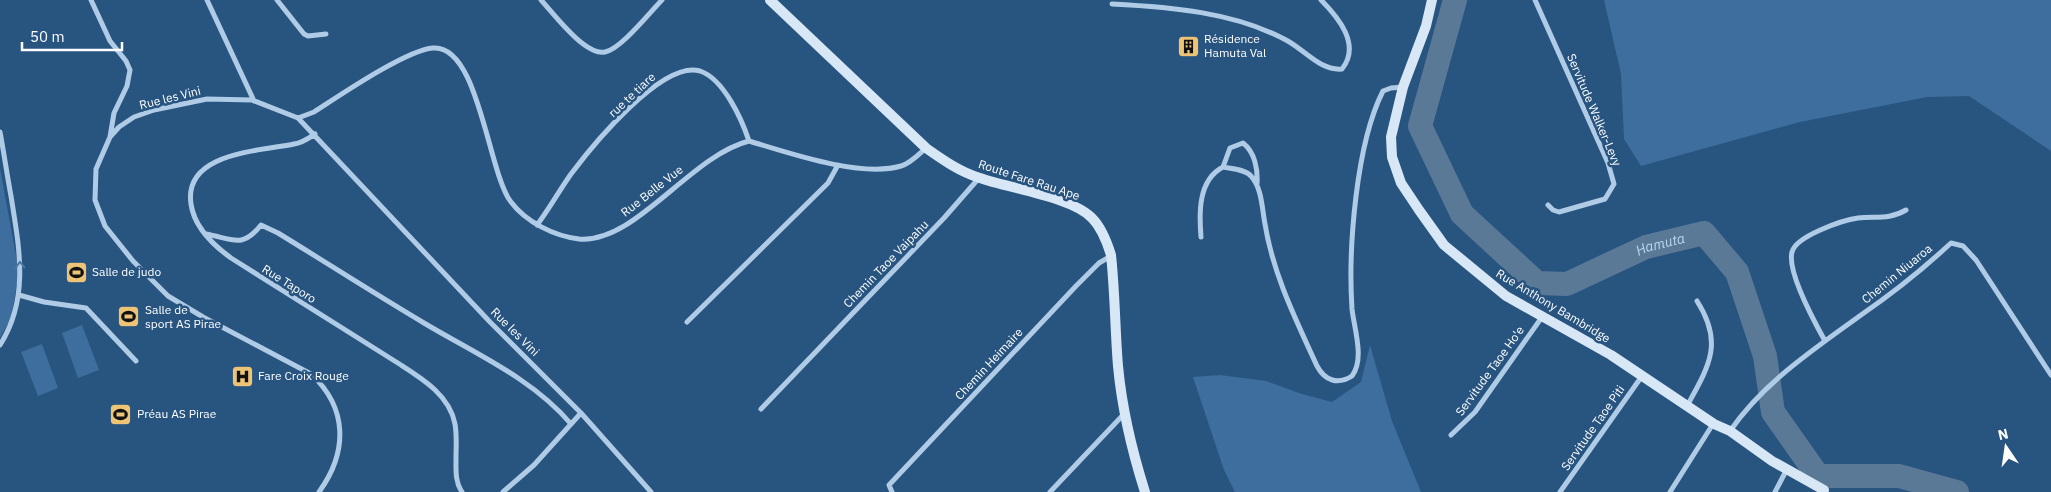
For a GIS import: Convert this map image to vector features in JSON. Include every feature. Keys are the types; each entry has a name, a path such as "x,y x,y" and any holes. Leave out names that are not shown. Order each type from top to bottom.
{"main road":[{"name":"Route Fare Rau Ape","path":"770,0 926,148 962,171 979,178 1065,202 1092,217 1101,228 1111,255 1118,366 1124,414 1146,492"},
{"name":"Rue Anthony Bambridge","path":"1432,0 1426,26 1403,87 1391,137 1392,157 1401,183 1444,245 1506,296 1642,376 1714,424 1730,431 1787,469 1826,491"}],"street":[{"path":"91,0 110,41 126,61 130,70 127,86 114,113 110,137"},
{"path":"207,0 254,101"},
{"path":"277,0 304,34 308,36 326,34"},
{"path":"541,0 582,43 598,52 607,52 616,46 662,0"},
{"path":"1112,4 1194,11 1229,19 1286,40 1332,70 1342,69 1349,60 1350,49 1346,35 1340,23 1321,0"},
{"name":"Servitude Walker-Levy","path":"1536,0 1601,147 1614,184 1605,199 1559,212 1553,210 1548,204"},
{"name":"Rue Belle Vue","path":"298,118 314,112 412,54 431,48 442,48 458,61 478,101 493,164 510,202 524,216 537,225 579,239 596,238 631,222 702,164 719,153 750,141"},
{"name":"rue te tiare","path":"537,225 571,175 598,142 648,90 675,73 699,71 709,75 730,100 750,141"},
{"path":"1201,237 1200,217 1207,181 1212,174 1223,167 1230,148 1243,143 1248,147 1252,155 1258,176 1257,185 1268,245 1320,372 1330,380 1348,379 1356,371 1358,360 1352,308 1352,256 1353,228 1364,158 1372,120 1384,91 1403,87"},
{"name":"Rue les Vini","path":"319,492 332,468 338,451 340,432 340,420 332,398 323,385 311,374 168,296 133,261 105,226 95,200 96,169 110,137 119,127 134,117 182,102 207,99 254,101 298,118 451,281 580,413 650,492"},
{"path":"0,132 19,242 20,295 9,327 0,344"},
{"name":"Rue Taporo","path":"315,134 296,144 234,154 217,161 205,170 190,187 190,197 197,221 218,248 246,268 401,365 437,392 449,409 455,423 456,480 462,492"},
{"path":"750,141 838,165 890,168 904,165 926,148"},
{"path":"687,322 828,183 838,165"},
{"path":"1223,167 1251,175 1257,185"},
{"name":"Chemin Taoe Vaipahu","path":"761,409 944,218 979,178"},
{"path":"1825,341 1801,293 1792,266 1791,252 1796,244 1820,230 1857,218 1896,216 1906,210"},
{"path":"205,233 244,241 252,237 261,225 278,233 425,324 504,369 558,408 571,424"},
{"name":"Chemin Niuaroa","path":"1730,431 1758,395 1782,374 1906,282 1950,243 1962,246 1976,260 2048,372"},
{"name":"Chemin Heimaire","path":"892,492 889,485 1076,286 1099,263 1111,255"},
{"path":"20,295 44,302 86,308 136,361"},
{"path":"1687,406 1703,376 1711,355 1712,334 1706,315 1697,301"},
{"name":"Servitude Taoe Ho'e","path":"1451,435 1475,412 1542,317"},
{"name":"Servitude Taoe Piti","path":"1560,492 1642,376"},
{"path":"503,492 534,465 580,413"},
{"path":"1050,492 1124,414"},
{"path":"1670,492 1714,424"},
{"path":"1776,492 1787,469"}],"shaded area":[{"path":"1604,0 2051,0 2051,151 1969,96 1927,97 1800,122 1641,166 1624,139 1621,74"},
{"path":"0,168 19,272 11,318 0,338"},
{"path":"82,325 99,370 78,378 62,333"},
{"path":"42,344 58,388 38,396 21,352"},
{"path":"1370,345 1392,421 1421,492 1235,492 1224,470 1193,377 1220,375 1266,381 1332,402 1361,382"}],"waterway":[{"name":"Hamuta","path":"1455,0 1420,126 1462,214 1537,283 1567,284 1646,247 1704,233 1737,272 1765,356 1773,412 1818,476 1899,476 1957,492"}],"place":[{"name":"Résidence Hamuta Val","path":"1188,46"},
{"name":"Salle de judo","path":"76,272"},
{"name":"Salle de sport AS Pirae","path":"129,317"},
{"name":"Fare Croix Rouge","path":"242,376"},
{"name":"Préau AS Pirae","path":"121,414"}]}
